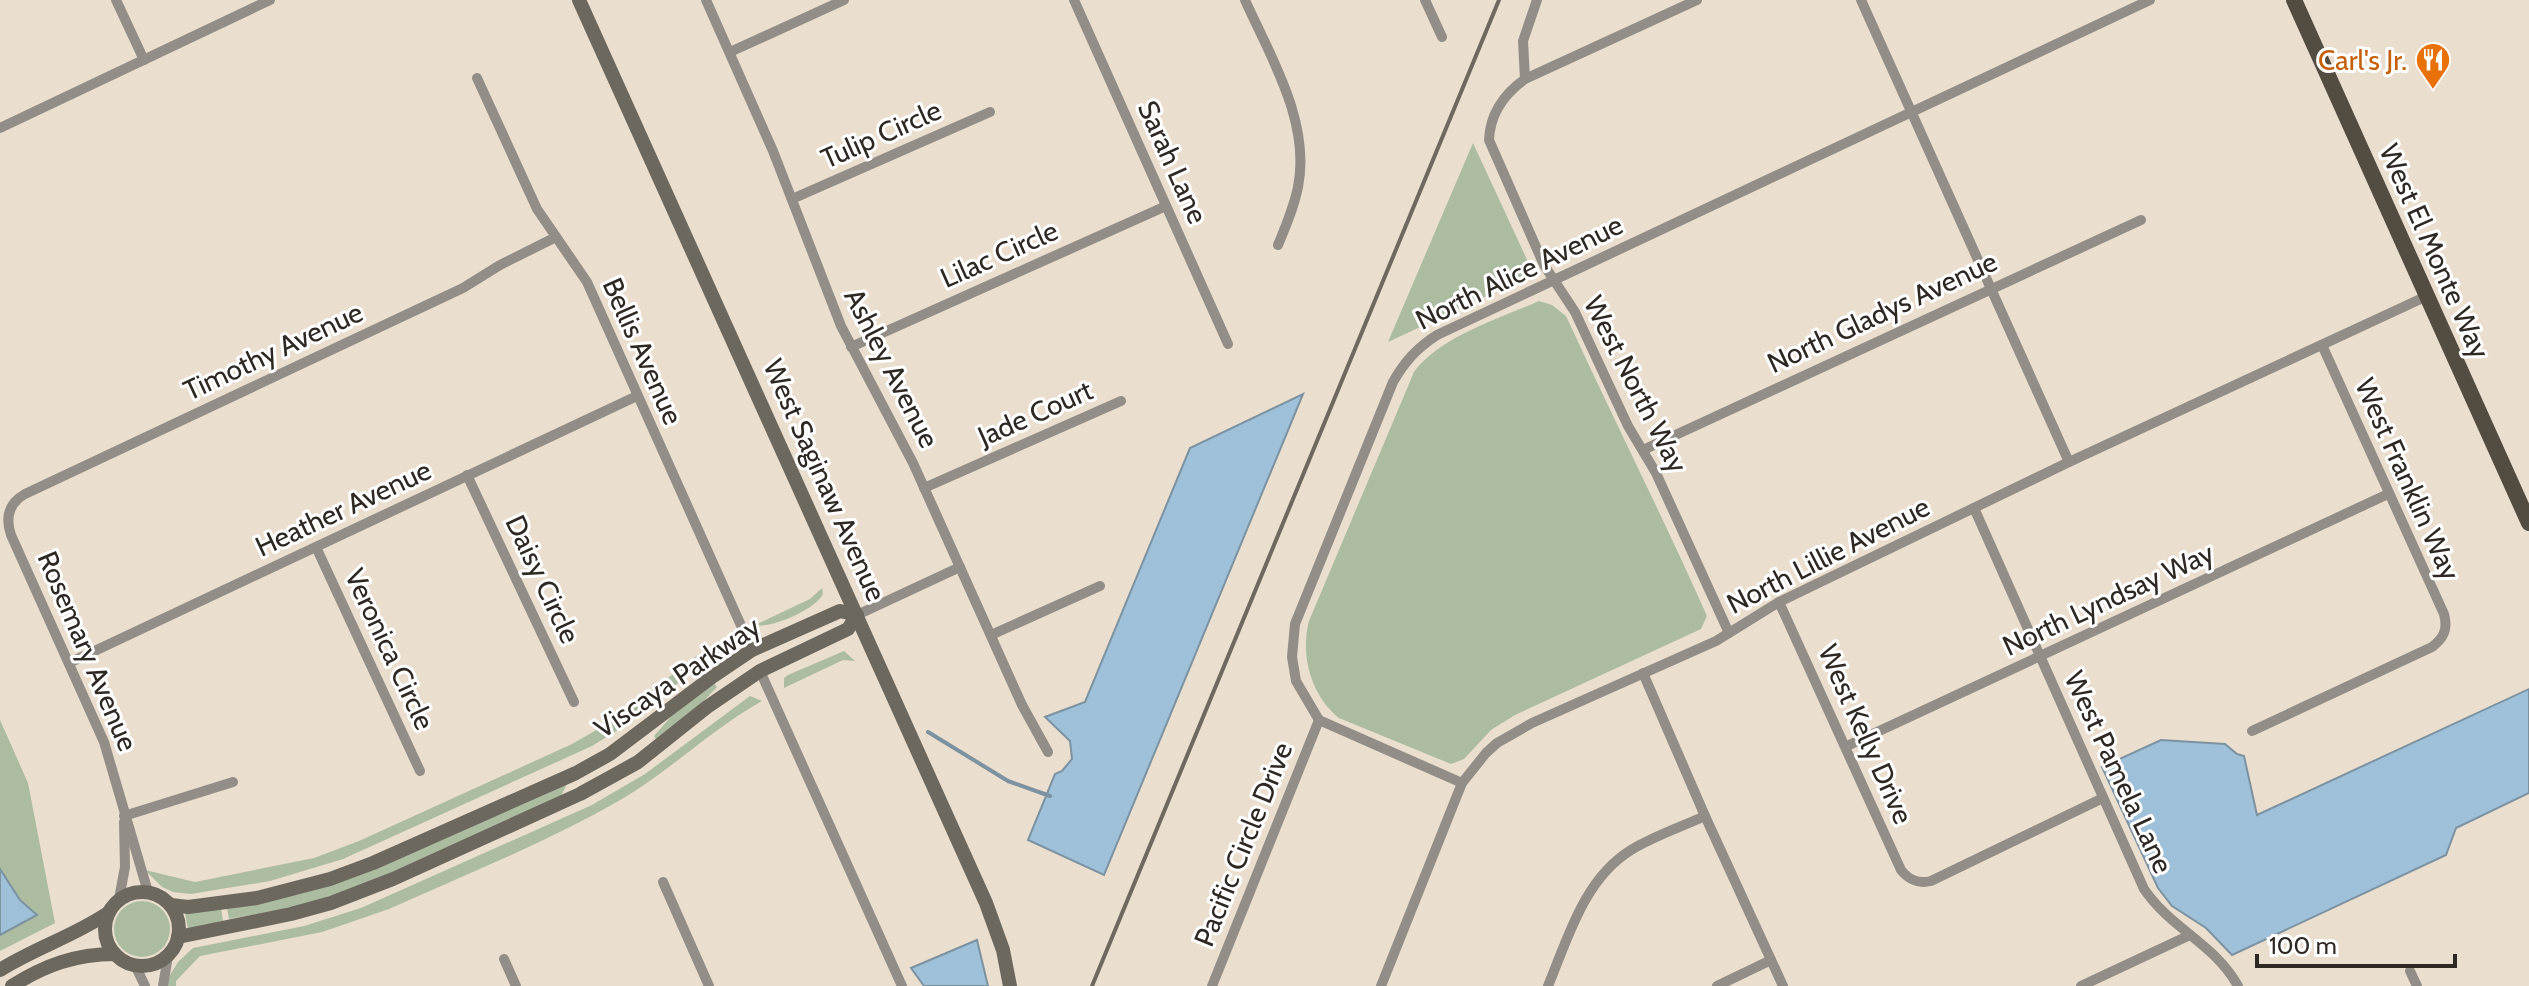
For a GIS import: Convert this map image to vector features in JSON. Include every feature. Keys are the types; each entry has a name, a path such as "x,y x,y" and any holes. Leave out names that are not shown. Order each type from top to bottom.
{"main road":[{"name":"West El Monte Way","path":"2294,0 2529,523"}],"street":[{"path":"116,0 144,60"},
{"path":"0,128 270,0"},
{"name":"West Saginaw Avenue","path":"579,0 996,926 1010,986"},
{"name":"Ashley Avenue","path":"706,0 792,199 827,294 851,347 924,488 1033,726 1048,752"},
{"path":"730,52 844,0"},
{"name":"Sarah Lane","path":"1074,0 1228,344"},
{"path":"1245,0 1294,115 1299,149 1299,184 1278,245"},
{"path":"1425,0 1442,37"},
{"path":"1537,0 1523,41 1525,79 1697,0"},
{"path":"1861,0 2069,462"},
{"name":"North Alice Avenue","path":"1319,720 1296,681 1292,657 1295,624 1393,382 1403,364 1418,348 1437,335 1553,279 1912,112 2134,3 2150,0"},
{"name":"Bellis Avenue","path":"477,78 529,193 587,282 752,650"},
{"name":"West North Way","path":"1525,79 1502,98 1490,128 1489,140 1553,279 1575,312 1729,633"},
{"name":"Tulip Circle","path":"792,199 990,112"},
{"name":"Lilac Circle","path":"851,347 1166,206"},
{"name":"North Gladys Avenue","path":"1643,450 2141,220"},
{"name":"Timothy Avenue","path":"11,507 25,494 463,288 556,237"},
{"name":"North Lillie Avenue","path":"1381,986 1462,783 1486,753 1513,733 1716,641 1779,602 2069,462 2427,296"},
{"name":"West Franklin Way","path":"2252,731 2432,647 2445,633 2444,614 2322,345"},
{"name":"Heather Avenue","path":"69,663 637,396"},
{"name":"Jade Court","path":"924,488 1121,401"},
{"name":"Daisy Circle","path":"467,475 574,702"},
{"name":"North Lyndsay Way","path":"1847,746 2388,494"},
{"name":"Rosemary Avenue","path":"11,507 7,521 11,535 104,742 148,892"},
{"name":"West Pamela Lane","path":"1974,508 2144,889 2171,921 2216,955 2238,986"},
{"name":"Veronica Circle","path":"316,547 420,771"},
{"path":"857,615 960,567"},
{"path":"991,635 1100,586"},
{"name":"West Kelly Drive","path":"1779,602 1901,870 1916,881 1931,881 2103,798"},
{"name":"Viscaya Parkway","path":"171,905 188,907 257,898 330,879 576,773 641,733 687,695 752,650 840,611 857,615 848,629 760,671 707,707 638,762 580,794 343,899 291,914 178,937"},
{"path":"760,671 902,986"},
{"path":"1643,673 1783,986"},
{"path":"1319,720 1462,783"},
{"name":"Pacific Circle Drive","path":"1212,986 1319,720"},
{"path":"580,794 581,780 633,748 641,733"},
{"path":"124,816 233,782"},
{"name":"Rosemary Avenue","path":"119,899 125,867 124,816"},
{"path":"1548,986 1582,905 1600,878 1630,850 1705,816"},
{"path":"663,882 709,986"},
{"path":"0,970 42,946 82,930 108,913 119,899 134,892 148,892 160,896 171,905 178,920 178,937 168,956 163,986"},
{"path":"108,913 105,934 115,954"},
{"path":"2081,986 2190,935"},
{"path":"12,986 49,966 80,956 115,954 135,965 153,965 168,956"},
{"path":"504,959 516,986"},
{"path":"1717,986 1771,960"},
{"path":"135,965 145,986"},
{"path":"2410,971 2417,986"}],"green space":[{"path":"1473,143 1529,264 1529,272 1525,278 1388,342"},
{"path":"1539,301 1552,305 1566,316 1707,616 1701,629 1515,715 1491,730 1464,759 1451,764 1339,718 1329,709 1315,686 1307,661 1309,621 1414,372 1425,359 1455,338"},
{"path":"822,588 823,594 819,600 803,611 782,621 755,625 810,599"},
{"path":"732,636 732,644 624,726 592,746 343,859 270,881 191,894 162,887 145,870 195,882 314,858 359,841 572,744 612,721 703,651"},
{"path":"844,651 855,661 843,660 784,688 784,678 788,675"},
{"path":"713,682 717,687 692,713 657,741 654,736 676,711"},
{"path":"750,696 762,701 640,788 565,829 389,909 322,932 200,956 176,981 176,986 167,986 178,962 193,948 304,926 361,908 592,805 645,774"},
{"path":"0,720 28,783 55,923 0,951 0,935 37,915 20,900 0,869"},
{"path":"567,784 561,796 352,890 293,908 229,919 227,908 328,886"},
{"path":"142,901 162,909 170,929 162,949 142,957 122,949 114,929 122,909"},
{"path":"221,908 223,921 188,929 185,913"}],"water":[{"path":"1303,394 1104,875 1028,840 1055,774 1072,759 1070,741 1045,717 1085,702 1190,448"},
{"path":"2529,689 2529,793 2456,828 2446,855 2232,955 2206,928 2172,906 2158,888 2102,767 2161,740 2225,744 2244,756 2257,815"},
{"path":"0,869 20,900 37,915 0,935"},
{"path":"977,940 988,986 924,986 911,968"}],"waterway":[{"path":"928,732 1008,781 1050,796"}],"railway":[{"path":"1092,986 1499,0"}],"place":[{"name":"Carl's Jr.","path":"2433,91"}]}
